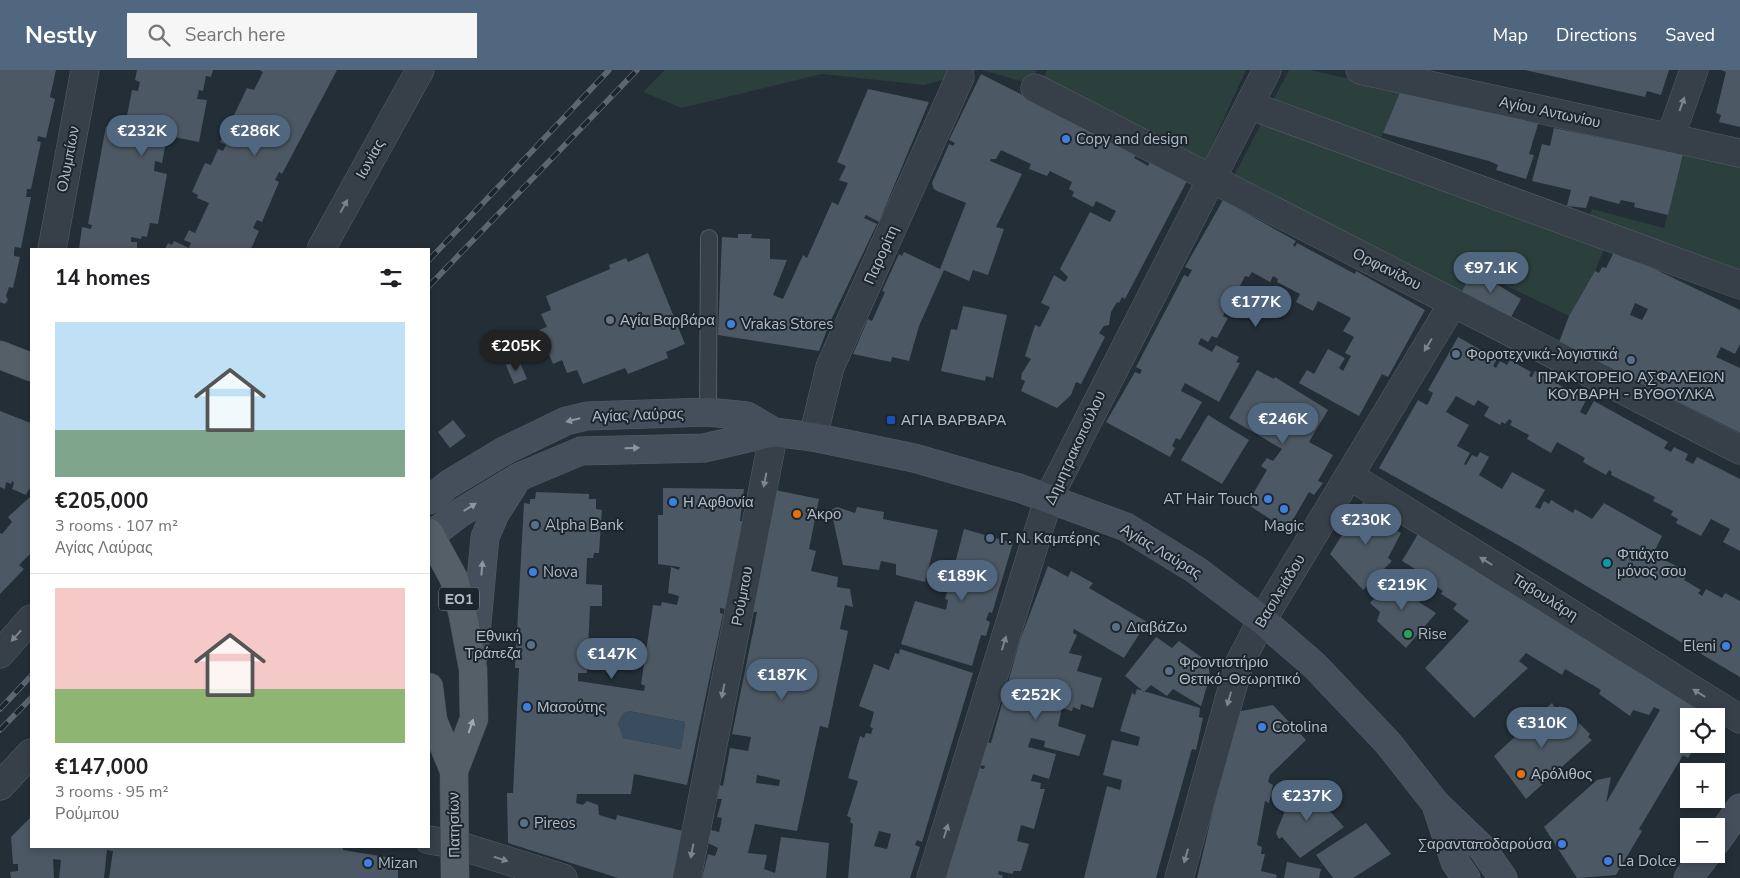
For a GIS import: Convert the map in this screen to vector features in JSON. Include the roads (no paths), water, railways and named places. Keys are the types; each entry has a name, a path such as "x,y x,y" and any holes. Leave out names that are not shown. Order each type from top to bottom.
{"main road":[{"path":"0,355 30,364"},
{"name":"Πατησίων","path":"430,537 454,578 473,669 474,719 454,771 442,842 455,878"},
{"name":"Πατησίων","path":"430,695 433,720 454,771"}],"street":[{"name":"Ολυμπίων","path":"52,248 85,70"},
{"name":"Ιωνίας","path":"321,248 420,70"},
{"name":"Δημητρακοπούλου","path":"931,878 1049,497 1267,70"},
{"name":"Αγίου Αντωνίου","path":"1360,70 1740,153"},
{"path":"1670,138 1694,70"},
{"name":"Παρορίτη","path":"813,437 830,367 960,77"},
{"name":"Ορφανίδου","path":"1035,88 1740,450"},
{"path":"1249,105 1740,285"},
{"name":"Βασιλειάδου","path":"1180,878 1239,664 1262,620 1453,303"},
{"name":"Αγίας Λαύρας","path":"430,499 449,484 504,450 566,421 606,414 708,412 747,416 774,432"},
{"name":"Αγίας Λαύρας","path":"430,534 460,513 519,477 581,451 704,448 774,432 813,437 914,458 1049,497 1126,527 1196,570 1262,620 1315,666 1388,743 1436,804 1482,848 1503,878"},
{"name":"Ρούμπου","path":"687,878 774,432"},
{"name":"Ταβουλάρη","path":"1350,476 1740,719"},
{"path":"473,669 485,537 495,514 519,477"},
{"path":"0,654 30,620"},
{"name":"Αγίας Λαύρας","path":"1436,804 1455,862 1466,878"},
{"path":"1725,833 1740,808"},
{"path":"442,842 563,878"},
{"path":"1688,878 1700,863"},
{"path":"1704,878 1710,863"}],"lane":[{"path":"708,412 709,238"}],"water":[{"path":"629,711 685,722 681,749 623,738 618,723 623,714"}],"railway":[{"path":"430,259 609,70"},
{"path":"430,285 637,70"},
{"path":"0,709 30,677"},
{"path":"0,730 30,699"}],"place":[{"name":"Copy and design","path":"1066,139"},
{"name":"Αγία Βαρβάρα","path":"610,320"},
{"name":"Vrakas Stores","path":"731,324"},
{"name":"Φοροτεχνικά-λογιστικά","path":"1456,354"},
{"name":"ΠΡΑΚΤΟΡΕΙΟ ΑΣΦΑΛΕΙΩΝ ΚΟΥΒΑΡΗ - ΒΥΘΟΥΛΚΑ","path":"1631,360"},
{"name":"ΑΓΙΑ ΒΑΡΒΑΡΑ","path":"891,420"},
{"name":"AT Hair Touch","path":"1268,499"},
{"name":"Η Αφθονία","path":"673,502"},
{"name":"Magic","path":"1284,509"},
{"name":"Άκρο","path":"797,514"},
{"name":"Alpha Bank","path":"535,525"},
{"name":"Γ. Ν. Καμπέρης","path":"990,538"},
{"name":"Φτιάχτο μόνος σου","path":"1607,563"},
{"name":"Nova","path":"533,572"},
{"name":"ΔιαβάΖω","path":"1116,627"},
{"name":"Rise","path":"1408,634"},
{"name":"Εθνική Τράπεζα","path":"531,645"},
{"name":"Eleni","path":"1726,646"},
{"name":"Φροντιστήριο Θετικό-Θεωρητικό","path":"1169,671"},
{"name":"Μασούτης","path":"527,707"},
{"name":"Cotolina","path":"1262,727"},
{"name":"Αρόλιθος","path":"1521,774"},
{"name":"Pireos","path":"524,823"},
{"name":"Σαρανταποδαρούσα","path":"1562,844"},
{"name":"La Dolce","path":"1608,861"},
{"name":"Mizan","path":"368,863"}]}
